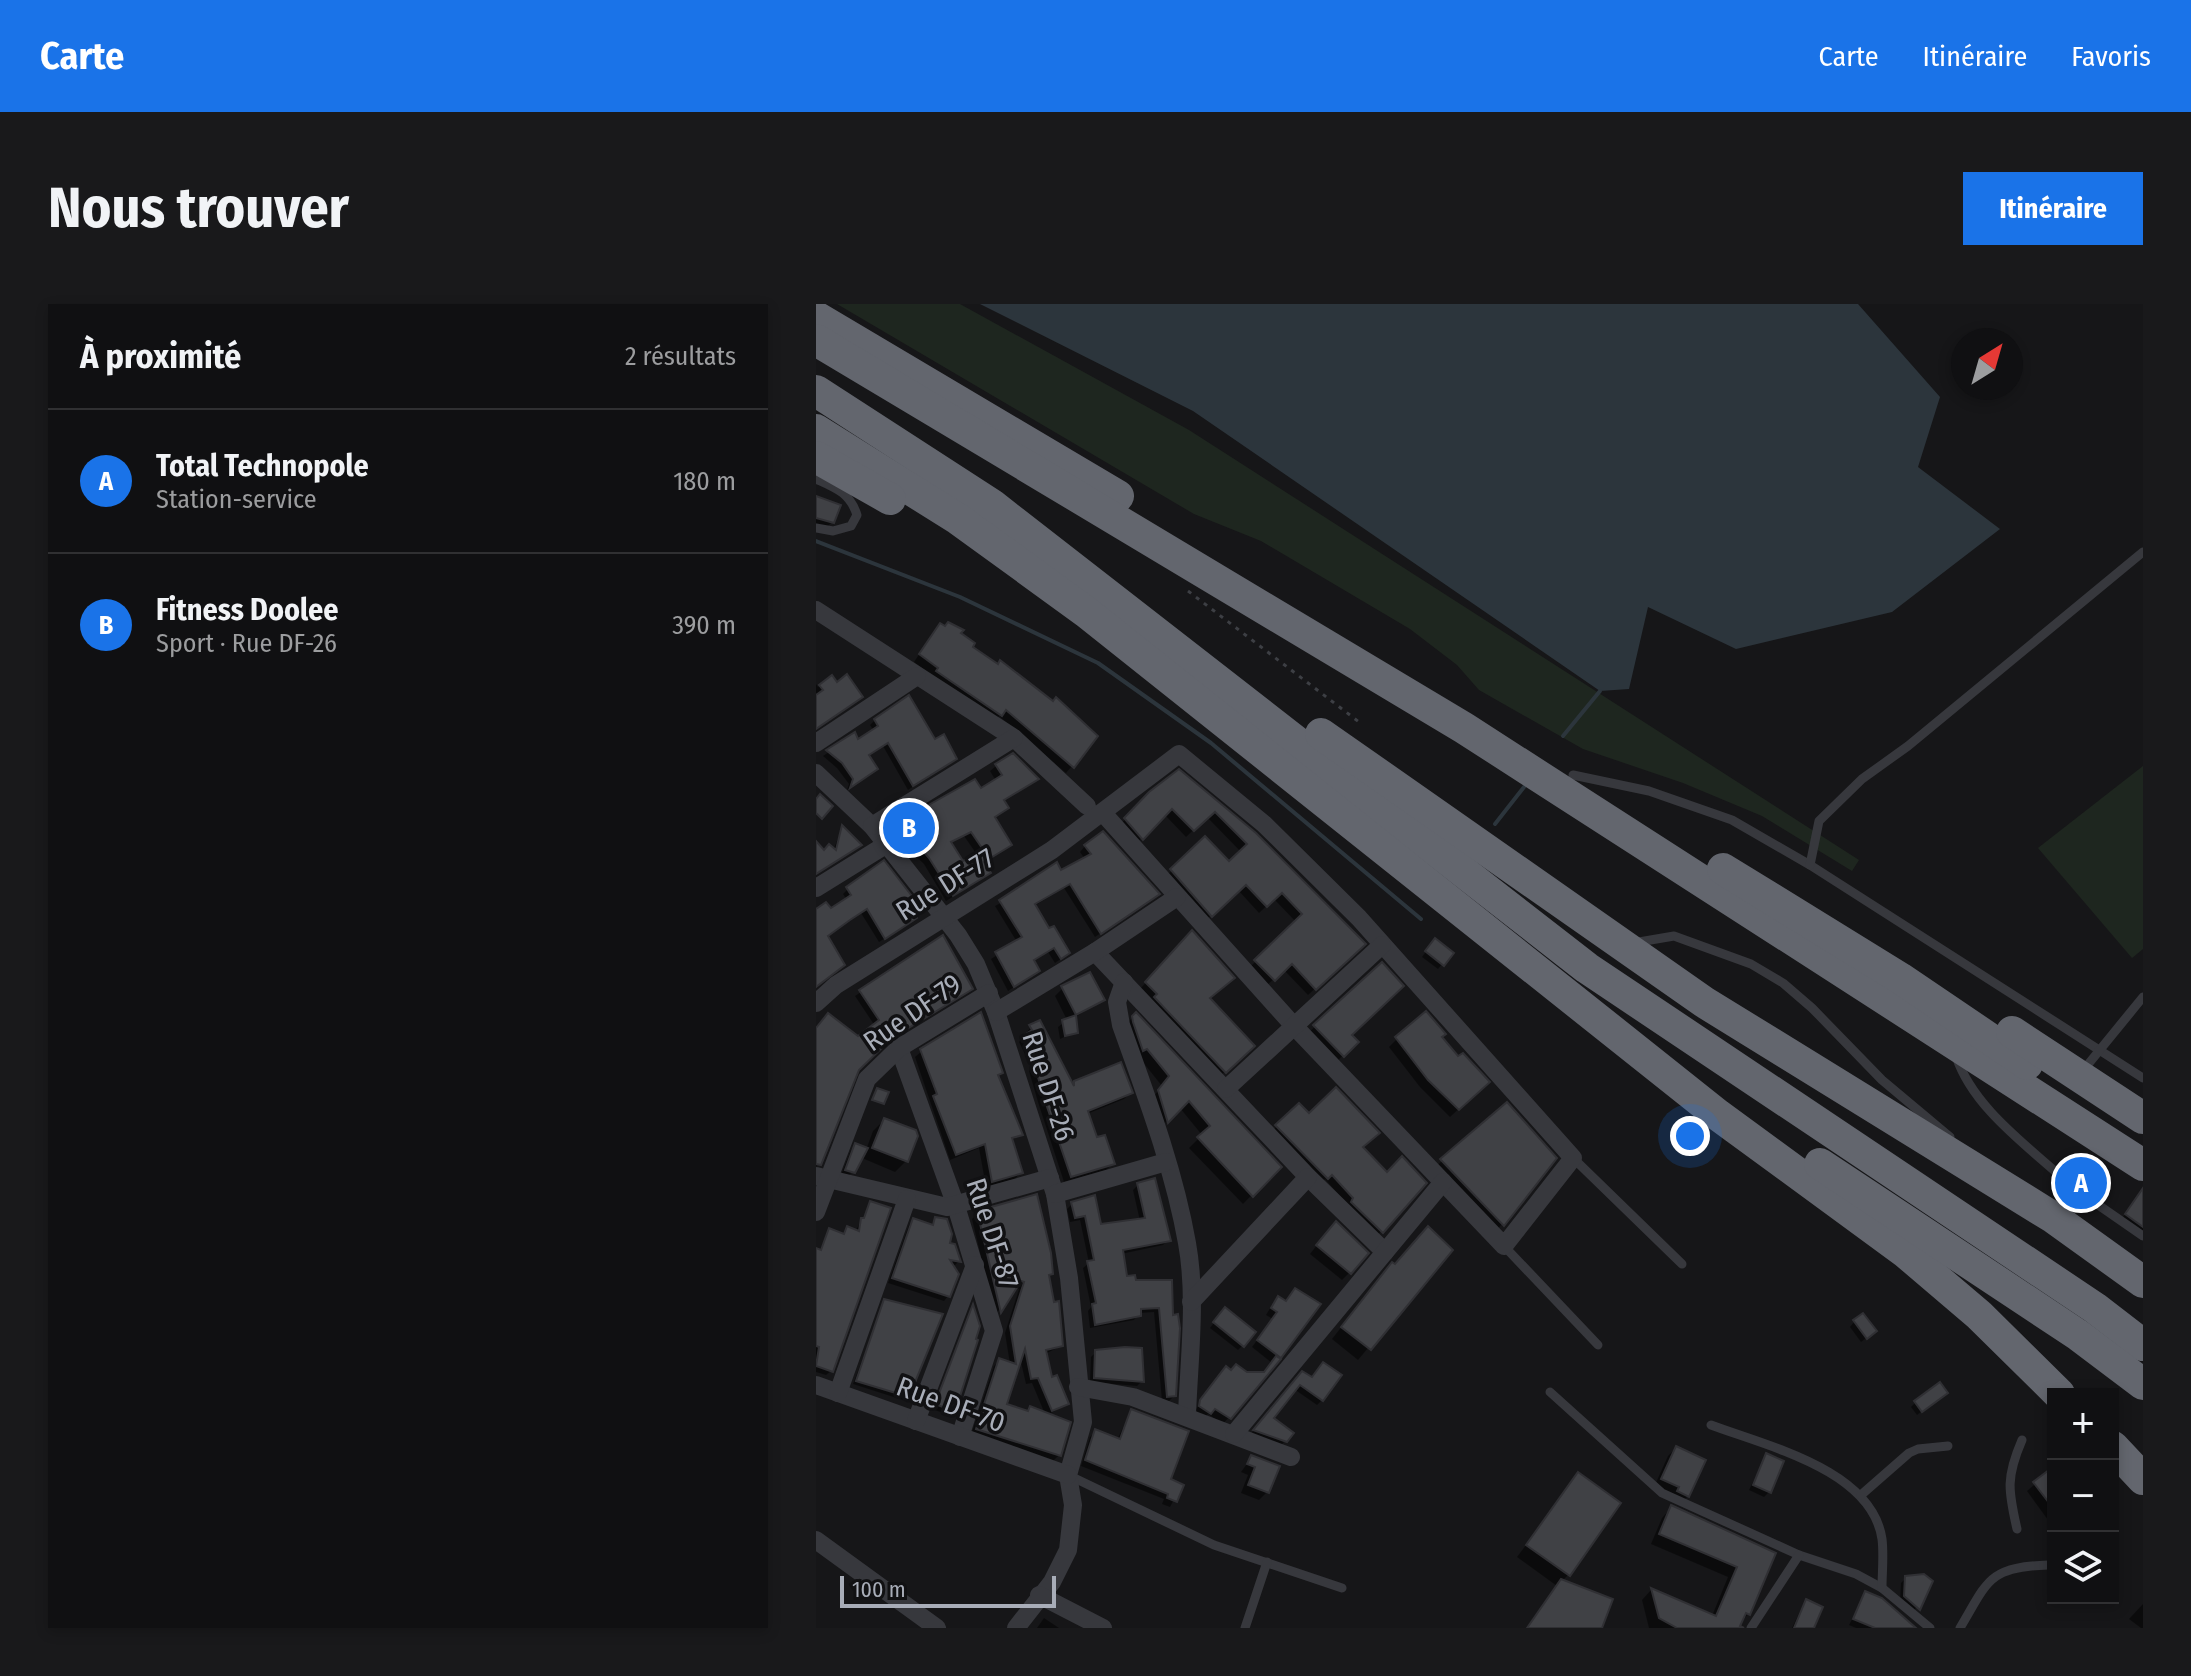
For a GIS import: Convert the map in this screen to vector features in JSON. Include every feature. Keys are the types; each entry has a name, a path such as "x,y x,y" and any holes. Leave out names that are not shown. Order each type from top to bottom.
{"highway":[{"path":"816,317 913,371 1346,633 1573,775 1893,988 2143,1165"},
{"path":"816,340 1464,728 2143,1142"},
{"path":"816,391 992,505 1067,547 1137,595 1343,751 1704,1002 2054,1218 2143,1282"},
{"path":"816,430 958,519 1086,612 1718,1115 1905,1252 1979,1315 2053,1388"},
{"path":"816,457 1086,612"},
{"path":"992,505 1587,968 2095,1308 2143,1345"},
{"path":"1893,988 1956,1056 2143,1182"},
{"path":"1893,988 1996,1022 2143,1118"},
{"path":"1569,995 2078,1335 2143,1384"},
{"path":"2119,1453 2143,1479"}],"street":[{"path":"816,610 1014,738 1095,810 1294,1026 1504,1246 1573,1158 1382,945 1294,1026 1226,1089"},
{"path":"816,743 917,676"},
{"path":"872,826 1014,738"},
{"name":"Rue DF-77","path":"816,1003 836,985 945,917 1179,754 1264,824 1382,945"},
{"name":"Rue DF-26","path":"816,773 872,826 945,917 976,964 996,1012 1052,1186 1069,1278 1083,1422 1068,1475"},
{"path":"816,888 887,844"},
{"path":"996,1012 1095,952 1177,897"},
{"path":"1095,952 1308,1177 1385,1252"},
{"path":"1124,982 1117,1002 1121,1025 1166,1162 1188,1245 1191,1302 1187,1415"},
{"name":"Rue DF-79","path":"816,1212 822,1178 867,1079 899,1048 989,993"},
{"name":"Rue DF-87","path":"899,1048 947,1206 975,1265 989,1310 993,1343 960,1437"},
{"path":"822,1178 947,1206 1166,1162"},
{"path":"1191,1302 1308,1177"},
{"path":"1234,1434 1443,1182"},
{"path":"838,1393 907,1199"},
{"path":"916,1421 975,1265"},
{"name":"Rue DF-70","path":"816,1385 1068,1475"},
{"path":"1078,1387 1133,1397 1291,1457"},
{"path":"1016,1628 1052,1582 1068,1550 1073,1505 1068,1475"},
{"path":"816,1540 937,1628"},
{"path":"1039,1595 1101,1628"}],"lane":[{"path":"816,479 842,491 854,503 857,515 851,526 833,531 816,528"},
{"path":"1810,865 1819,821 1862,779 1908,746 2143,552"},
{"path":"1573,775 1649,791 1732,820 1810,865 2143,1078"},
{"path":"1622,946 1674,936 1751,964 1812,1008 1882,1080 1960,1145"},
{"path":"2079,1076 2143,997"},
{"path":"1956,1056 1963,1077 1996,1117 2068,1183"},
{"path":"1972,1154 2054,1218"},
{"path":"1573,1158 1682,1264"},
{"path":"2081,1193 2143,1236"},
{"path":"1504,1246 1598,1345"},
{"path":"1550,1392 1662,1493 1799,1555 1856,1574 1882,1588 1930,1628"},
{"path":"1711,1425 1804,1460 1861,1495 1882,1538 1882,1588"},
{"path":"2017,1529 2007,1489 2009,1469 2022,1440"},
{"path":"1861,1495 1909,1453 1948,1446"},
{"path":"1068,1475 1214,1545 1342,1588"},
{"path":"1753,1628 1799,1555"},
{"path":"1245,1628 1267,1562"},
{"path":"1960,1628 1985,1586 2000,1571 2047,1565"}],"path":[{"path":"1183,588 1359,722"}],"shaded area":[{"path":"837,304 960,304 1189,430 1859,860 1852,871 1762,816 1683,783 1583,749 1479,690 1457,665 1410,629 1261,541 1194,514"},
{"path":"980,304 1858,304 1940,397 1918,467 2000,529 1892,612 1736,649 1648,607 1629,689 1600,691 1193,411"},
{"path":"2143,766 2143,949 2132,958 2038,848"}],"building":[{"path":"816,496 841,505 834,523 816,518"},
{"path":"948,622 964,630 961,633 975,643 973,647 998,664 1000,660 1053,701 1056,697 1098,736 1074,768 1006,710 1002,716 936,671 938,668 919,654 940,623 945,626"},
{"path":"847,674 863,697 816,729 816,695 823,690 819,685 832,675 837,682"},
{"path":"909,695 935,739 944,734 957,759 913,786 888,743 869,755 878,769 850,788 853,779 842,763 826,750 855,732 858,739 878,726 874,719"},
{"path":"1013,753 1039,779 1004,800 1009,808 995,817 1012,845 984,862 991,873 953,896 929,858 910,836 906,839 897,825 911,816 920,831 934,822 925,807 975,779 981,788 1002,775 995,764","holes":["971,832 984,851 963,861 951,842"]},
{"path":"1179,769 1256,833 1366,944 1316,990 1292,964 1275,981 1254,960 1302,914 1282,893 1267,907 1246,885 1212,917 1170,869 1205,836 1229,861 1247,844 1215,812 1194,831 1172,809 1143,840 1124,818 1149,792"},
{"path":"820,794 833,806 822,819 816,813 816,799"},
{"path":"842,825 862,845 816,874 816,841 824,850 829,844 836,850"},
{"path":"1103,831 1160,894 1101,934 1070,884 1035,904 1049,928 1054,926 1070,953 1061,959 1054,948 1034,960 1040,971 1014,987 995,952 1022,937 999,900 1057,862 1061,870 1091,854 1084,845"},
{"path":"884,860 918,904 917,918 885,939 867,909 850,920 828,936 845,965 816,987 816,909 826,902 831,908 851,895 846,887"},
{"path":"1192,930 1235,978 1210,998 1255,1046 1226,1073 1154,997 1157,994 1145,982"},
{"path":"943,935 973,989 892,1038 859,1070 821,1165 816,1164 816,1028 828,1013 858,1036 879,1020 859,990"},
{"path":"1435,938 1454,953 1444,966 1425,951"},
{"path":"1382,962 1404,986 1352,1035 1359,1042 1344,1057 1313,1025"},
{"path":"1090,972 1105,1000 1076,1015 1061,986"},
{"path":"1426,1011 1446,1034 1442,1037 1458,1056 1463,1053 1490,1082 1459,1110 1428,1080 1395,1037"},
{"path":"981,1012 1003,1073 998,1075 1023,1135 1012,1138 1023,1173 992,1182 985,1144 956,1155 933,1096 937,1094 920,1049"},
{"path":"1136,1012 1282,1167 1253,1197 1197,1137 1210,1126 1189,1101 1168,1123 1158,1090 1169,1076 1147,1049 1143,1051 1133,1022 1132,1016"},
{"path":"1076,1015 1078,1033 1065,1036 1062,1020"},
{"path":"1040,1020 1074,1086 1074,1081 1121,1062 1133,1093 1088,1111 1097,1137 1105,1135 1115,1164 1071,1177 1043,1095 1034,1063 1038,1062 1024,1035 1032,1030 1029,1025"},
{"path":"1336,1087 1380,1133 1363,1147 1387,1172 1402,1156 1427,1183 1383,1233 1351,1202 1353,1198 1332,1175 1328,1179 1275,1125 1299,1103 1309,1113"},
{"path":"877,1088 889,1092 884,1104 872,1100"},
{"path":"1507,1102 1557,1158 1504,1226 1440,1159"},
{"path":"884,1118 916,1130 918,1136 908,1162 872,1148"},
{"path":"855,1143 868,1148 855,1173 845,1170"},
{"path":"2084,1160 2098,1170 2086,1187 2075,1188 2074,1195 2068,1190 2074,1187 2072,1177"},
{"path":"1155,1178 1171,1241 1123,1250 1127,1276 1135,1275 1136,1280 1172,1280 1173,1315 1178,1314 1180,1328 1176,1396 1167,1397 1159,1308 1141,1309 1141,1316 1095,1325 1092,1304 1096,1303 1087,1261 1094,1260 1085,1216 1075,1218 1071,1202 1095,1195 1101,1224 1145,1218 1137,1183"},
{"path":"2143,1188 2143,1227 2125,1214"},
{"path":"1037,1194 1051,1253 1053,1274 1049,1275 1054,1302 1059,1301 1063,1346 1046,1350 1052,1377 1057,1375 1069,1404 1052,1411 1038,1378 1031,1379 1025,1349 1007,1404 1028,1411 1030,1406 1071,1422 1061,1456 976,1429 999,1358 1016,1364 1010,1326 1024,1282 1021,1281 1001,1313 977,1211"},
{"path":"870,1201 891,1208 833,1372 816,1366 819,1347 816,1346 816,1248 821,1250 829,1228 844,1234 847,1226 859,1231 861,1218 864,1218"},
{"path":"935,1217 947,1219 952,1234 950,1243 955,1244 961,1262 950,1260 959,1274 950,1297 892,1278 913,1218 933,1225"},
{"path":"1336,1221 1369,1253 1351,1274 1316,1245"},
{"path":"1428,1226 1453,1250 1371,1350 1341,1327 1392,1262 1395,1264"},
{"path":"1295,1288 1321,1304 1281,1358 1257,1340 1277,1312 1271,1308 1278,1296 1286,1301"},
{"path":"884,1299 943,1314 909,1397 856,1381"},
{"path":"973,1304 980,1326 978,1340 955,1412 935,1404"},
{"path":"1225,1307 1256,1332 1244,1347 1213,1322"},
{"path":"1863,1313 1877,1331 1867,1339 1853,1320"},
{"path":"1142,1348 1144,1382 1094,1378 1095,1350"},
{"path":"1276,1356 1281,1359 1231,1419 1215,1409 1211,1414 1199,1406 1200,1400 1226,1366 1231,1370 1236,1364 1247,1372 1264,1372"},
{"path":"1323,1362 1342,1375 1323,1401 1300,1385 1274,1418 1294,1433 1287,1442 1253,1430 1302,1371 1312,1377"},
{"path":"1940,1382 1948,1393 1922,1412 1914,1401"},
{"path":"1131,1409 1189,1431 1171,1479 1184,1485 1177,1502 1167,1498 1168,1494 1085,1460 1095,1429 1120,1439"},
{"path":"1676,1446 1706,1460 1689,1497 1677,1491 1679,1487 1661,1479"},
{"path":"1766,1453 1784,1461 1771,1493 1753,1485"},
{"path":"1251,1455 1280,1466 1269,1493 1248,1485 1255,1467 1247,1464"},
{"path":"1578,1472 1621,1503 1570,1576 1526,1545"},
{"path":"2047,1472 2047,1500 2033,1482"},
{"path":"1671,1505 1776,1553 1750,1615 1746,1613 1740,1626 1744,1628 1677,1628 1659,1618 1651,1588 1716,1616 1737,1567 1659,1534"},
{"path":"1924,1574 1933,1581 1920,1610 1904,1596 1905,1576"},
{"path":"1561,1579 1613,1599 1602,1628 1527,1628"},
{"path":"1865,1591 1882,1598 1916,1628 1875,1628 1853,1619"},
{"path":"1806,1599 1823,1607 1814,1628 1794,1628"}],"waterway":[{"path":"816,541 960,597 1098,663 1211,743 1421,919"},
{"path":"1563,736 1600,691"},
{"path":"1495,824 1524,787"}],"place":[{"name":"Fitness Doolee","path":"909,828"},
{"name":"Total Technopole","path":"2081,1183"}]}
